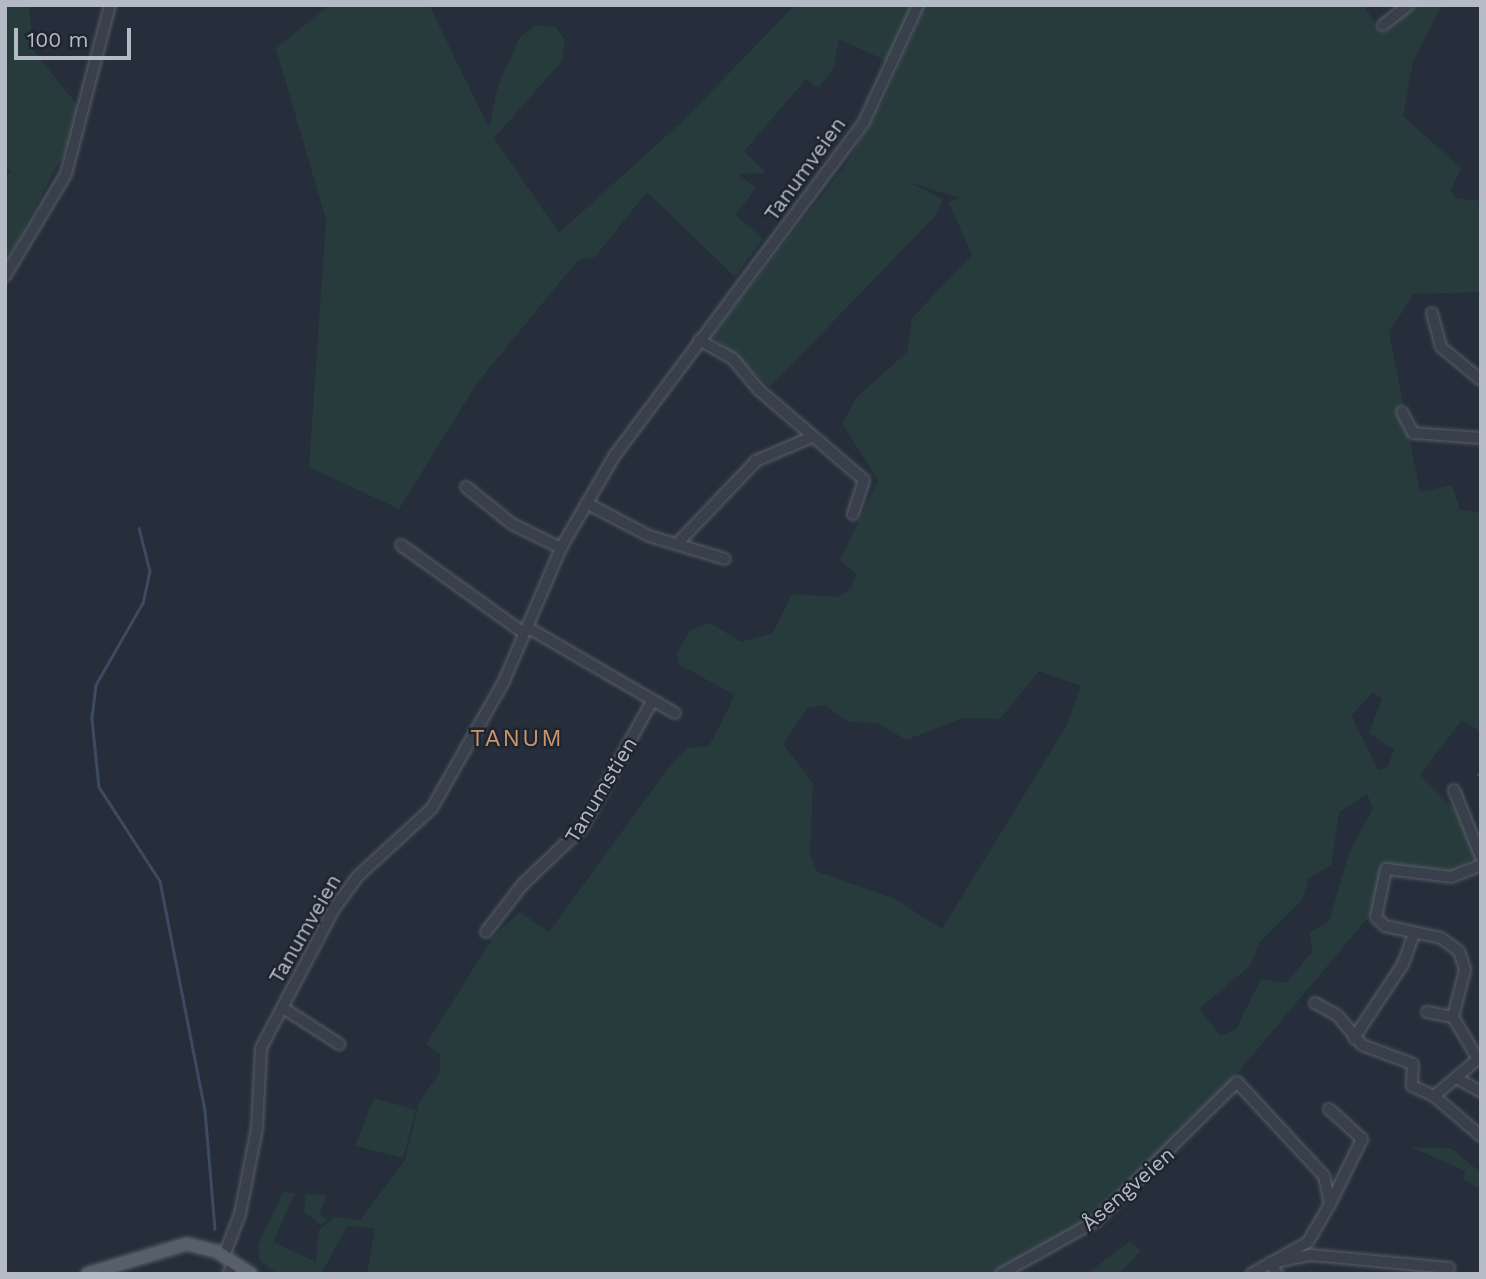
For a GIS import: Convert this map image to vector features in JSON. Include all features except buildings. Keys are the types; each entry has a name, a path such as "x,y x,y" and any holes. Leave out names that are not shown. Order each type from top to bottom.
{"main road":[{"path":"87,1274 173,1245 251,1274"}],"street":[{"path":"5,276 70,164 110,5"},
{"name":"Tanumveien","path":"229,1264 257,1128 259,1059 342,895 432,808 525,630 561,548 586,503 699,340 864,122 918,5"},
{"path":"1382,25 1409,5"},
{"path":"1432,313 1441,347 1481,380"},
{"path":"699,340 733,359 812,437 864,480 853,514"},
{"path":"1402,412 1413,433 1481,438"},
{"path":"677,544 756,461 812,437"},
{"path":"466,487 512,524 561,548"},
{"path":"586,503 677,544 725,559"},
{"path":"401,545 525,630 651,704 675,713"},
{"name":"Tanumstien","path":"486,932 523,884 582,828 651,704"},
{"path":"1454,790 1481,857"},
{"path":"1453,1017 1465,970 1459,951 1441,938 1414,933 1376,918 1386,869 1452,877 1481,865"},
{"path":"1354,1038 1403,964 1414,933"},
{"path":"1315,1003 1337,1015 1354,1038 1413,1064 1412,1086 1434,1096 1481,1136"},
{"path":"283,1008 339,1044"},
{"path":"1427,1012 1453,1017 1477,1054 1472,1070 1434,1096"},
{"path":"1458,1079 1481,1092"},
{"name":"Åsengveien","path":"1001,1274 1107,1212 1237,1083 1324,1176 1330,1204"},
{"path":"1251,1274 1308,1242 1362,1139 1329,1109"},
{"path":"1271,1263 1335,1255 1449,1268"},
{"path":"1271,1263 1277,1274"}],"shaded area":[{"path":"5,5 29,5 33,50 78,106 72,138 5,264 5,177 11,171 5,165"},
{"path":"330,5 429,5 489,128 498,86 520,37 536,25 556,27 565,40 562,61 494,138 559,233 684,120 795,5 912,5 889,62 839,39 833,69 818,88 806,79 744,151 766,173 738,174 756,188 735,215 763,238 735,277 647,192 595,257 578,260 477,383 399,509 309,467 326,220 276,48"},
{"path":"924,5 1364,5 1379,31 1414,5 1442,5 1413,61 1403,116 1461,168 1451,190 1455,198 1481,201 1481,292 1414,294 1389,332 1420,492 1452,485 1460,510 1481,512 1481,732 1462,720 1420,775 1460,815 1476,855 1449,877 1392,865 1371,914 1132,1198 998,1274 367,1274 375,1228 347,1226 321,1274 278,1274 260,1261 258,1245 283,1192 295,1193 273,1242 316,1262 318,1231 335,1217 360,1220 405,1160 419,1103 440,1072 440,1054 426,1044 494,936 520,912 549,932 669,767 688,748 709,746 735,695 678,664 677,652 691,630 710,623 741,642 773,633 792,594 839,597 851,588 856,574 840,560 878,480 842,423 857,397 907,352 912,318 972,255 949,203 959,198 906,181 943,199 936,215 770,387 712,336 847,163 885,98","holes":["1039,671 1081,686 1067,725 942,929 895,899 816,871 810,852 813,783 783,744 808,708 825,705 848,722 878,723 906,740 963,718 1000,719","1373,692 1382,699 1369,733 1394,750 1387,768 1378,770 1351,716","1367,794 1373,808 1350,851 1329,921 1310,932 1312,952 1286,983 1261,979 1236,1029 1221,1036 1199,1009 1251,965 1259,943 1303,899 1308,879 1331,865 1339,812"]},
{"path":"374,1098 416,1110 403,1158 355,1146"},
{"path":"1411,1147 1451,1148 1481,1173 1481,1190 1464,1179 1465,1171"},
{"path":"306,1194 327,1195 319,1214 328,1220 321,1225 304,1212"},
{"path":"1130,1241 1141,1251 1119,1274 1089,1272"}],"waterway":[{"path":"139,528 150,571 143,603 96,685 92,719 99,787 160,881 205,1110 215,1229"}],"district":[{"name":"TANUM","path":"517,739"}]}
